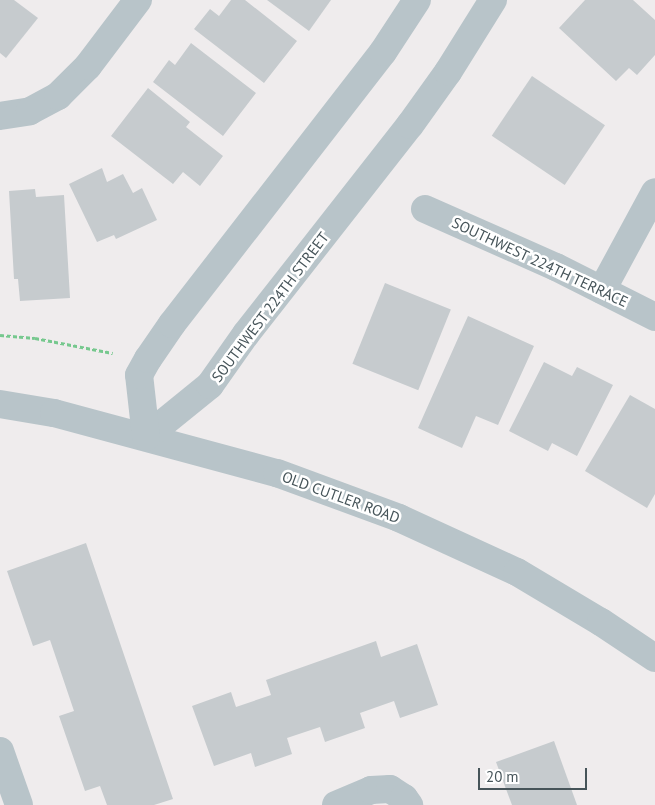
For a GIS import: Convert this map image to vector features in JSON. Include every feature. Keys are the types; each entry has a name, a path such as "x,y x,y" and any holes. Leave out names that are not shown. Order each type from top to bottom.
{"street":[{"path":"7,116 43,105 70,85 138,0"},
{"path":"146,437 139,375 148,359 172,324 383,52 417,0"},
{"name":"SOUTHWEST 224TH STREET","path":"146,437 210,385 246,334 410,125 448,72 493,0"},
{"path":"602,290 655,192"},
{"name":"SOUTHWEST 224TH TERRACE","path":"424,209 521,250 655,317"},
{"name":"OLD CUTLER ROAD","path":"0,404 54,413 277,474 433,532 543,587 655,658"},
{"path":"0,751 19,805"},
{"path":"336,805 371,790 390,789 404,798 409,805"}],"path":[{"path":"0,336 35,338 113,353"}],"building":[{"path":"0,0 14,0 38,18 6,58 0,53"},
{"path":"231,0 245,0 297,41 264,83 194,29 210,9 219,16"},
{"path":"267,0 331,0 309,31"},
{"path":"585,0 633,0 655,20 655,55 637,75 629,68 616,81 559,28"},
{"path":"191,43 256,93 223,136 153,82 169,60 175,65"},
{"path":"532,76 605,125 565,185 492,136"},
{"path":"148,88 190,122 186,127 223,156 200,186 183,172 173,184 111,136"},
{"path":"102,168 107,182 123,174 133,193 142,188 157,220 116,239 114,235 97,242 69,184"},
{"path":"35,189 36,197 64,195 70,298 20,301 18,279 14,279 9,191"},
{"path":"385,283 451,310 418,390 352,364"},
{"path":"468,316 534,346 498,425 476,416 462,448 418,428"},
{"path":"544,362 572,376 577,367 613,385 577,456 552,443 548,451 509,431"},
{"path":"630,395 655,409 655,494 647,508 585,471"},
{"path":"86,543 173,799 154,805 107,805 100,786 85,791 59,716 74,711 50,640 33,646 7,571"},
{"path":"376,641 381,657 417,644 438,705 400,718 394,701 360,713 365,728 325,742 320,727 287,738 292,754 255,767 251,753 214,766 192,706 231,692 236,707 271,695 266,680"},
{"path":"554,741 577,805 512,805 496,762"}]}
